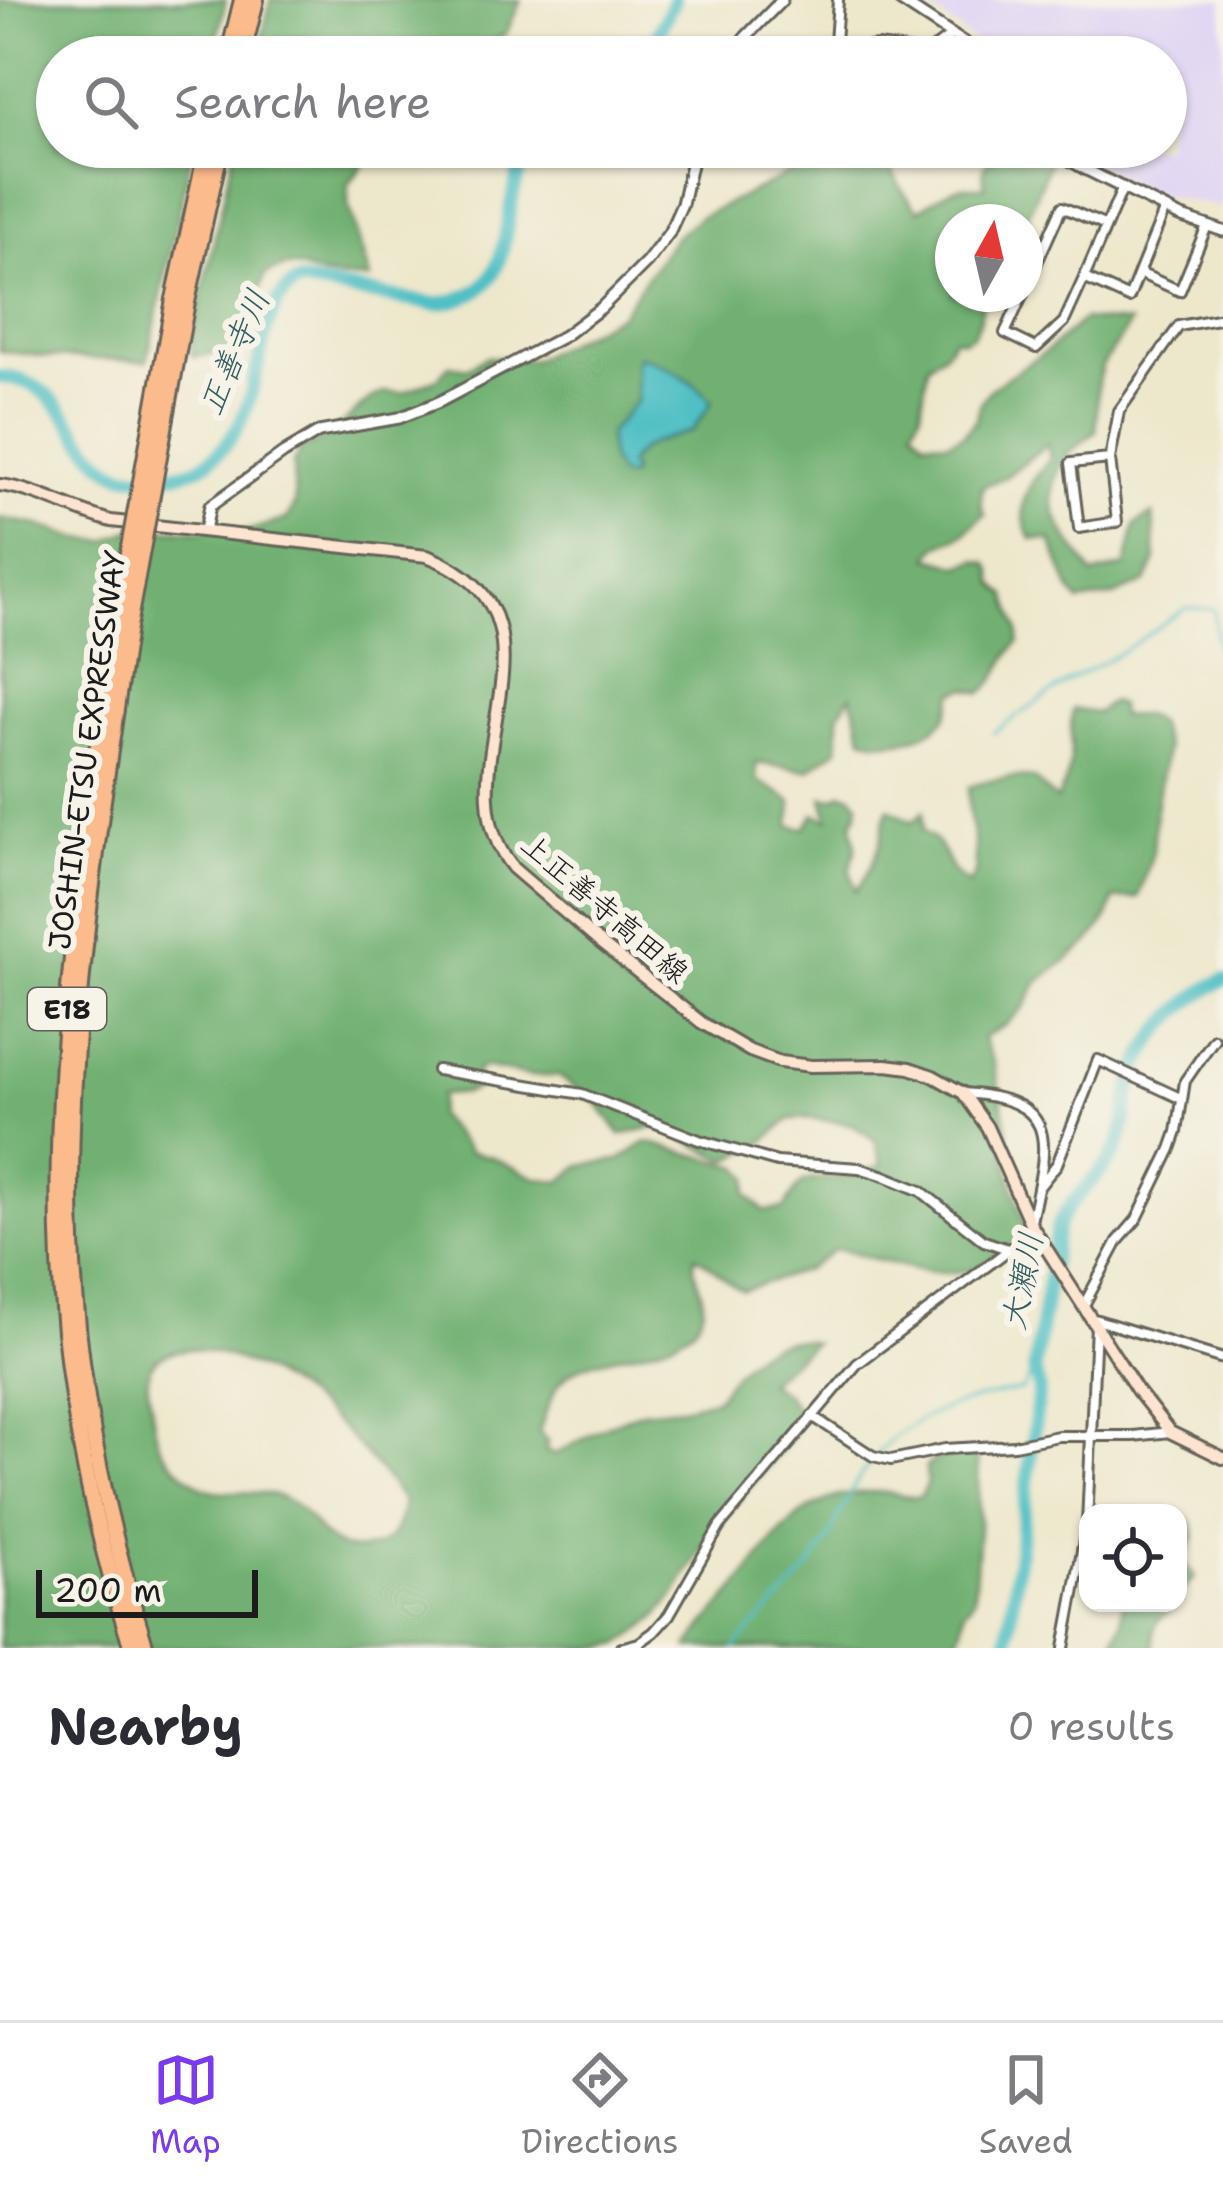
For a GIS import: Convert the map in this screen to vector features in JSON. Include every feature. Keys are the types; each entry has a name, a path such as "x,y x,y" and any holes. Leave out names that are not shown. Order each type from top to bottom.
{"highway":[{"path":"233,36 242,0"},
{"path":"247,36 256,0"},
{"name":"JOSHIN-ETSU EXPRESSWAY","path":"133,1648 104,1523 60,1263 61,1098 75,927 122,626 203,168"},
{"name":"JOSHIN-ETSU EXPRESSWAY","path":"180,300 215,168"},
{"name":"JOSHIN-ETSU EXPRESSWAY","path":"104,1523 146,1648"}],"main road":[{"name":"上正善寺高田線","path":"0,485 111,521 407,553 456,569 489,603 503,640 487,787 495,838 513,868 701,1023 749,1051 811,1066 910,1068 963,1093"},
{"path":"963,1093 988,1127 1036,1232 1137,1390 1170,1432 1223,1458"}],"street":[{"path":"747,36 782,0"},
{"path":"835,36 838,0"},
{"path":"899,0 950,35"},
{"path":"205,530 210,506 319,433 399,418 564,336 601,308 647,262 682,204 690,168"},
{"path":"1086,168 1165,209 1223,231"},
{"path":"1015,312 1005,334 1036,348 1064,322 1123,188"},
{"path":"1043,250 1062,207 1106,226"},
{"path":"1084,278 1129,298 1165,209"},
{"path":"1139,273 1180,291 1208,226"},
{"path":"1110,460 1071,464 1079,528 1117,522 1110,460 1119,412 1178,326 1223,318"},
{"path":"1084,1305 1118,1241 1137,1219 1177,1132 1185,1081 1214,1039"},
{"path":"1039,1187 1057,1164 1099,1060 1180,1098"},
{"path":"437,1070 582,1094 699,1140 777,1162 859,1168 883,1175 921,1191 984,1240 1008,1249"},
{"path":"620,1648 655,1632 720,1526 857,1364 1036,1232 1044,1132 1039,1121 1015,1102 963,1093"},
{"path":"1064,1648 1087,1524 1095,1322 1223,1359"},
{"path":"812,1416 873,1456 891,1460 1058,1436 1170,1432"}],"shaded area":[{"path":"909,0 1223,0 1223,208 1153,193 1103,168 1187,168 1187,36 967,36"}],"green space":[{"path":"0,0 226,0 218,36 36,36 36,168 188,168 147,361 0,351"},
{"path":"271,0 521,0 502,36 262,36"},
{"path":"230,168 361,168 348,185 348,205 370,279 281,268 265,275 239,350 192,357"},
{"path":"801,168 890,168 918,210 956,188 985,187 984,168 1047,168 1033,204 935,204 935,312 981,312 973,335 954,338 928,365 921,411 913,427 925,440 947,442 964,434 991,388 1083,320 1130,323 1102,366 1096,431 1067,456 1053,490 1058,519 1093,575 1126,566 1135,525 1153,514 1156,560 1146,582 1114,596 1079,602 1051,540 1031,539 1023,505 1050,458 1047,444 1007,476 982,487 985,515 930,557 960,566 977,560 988,563 995,585 1007,595 1019,642 989,687 982,693 966,688 954,692 948,713 937,726 894,742 863,737 851,695 839,714 838,749 808,770 756,763 757,780 792,801 790,826 805,828 815,814 829,819 823,797 842,793 859,803 852,823 856,846 850,871 856,891 881,842 889,808 913,822 923,812 923,832 969,885 976,871 969,787 1027,777 1057,800 1070,764 1073,709 1096,713 1111,702 1119,705 1120,716 1144,715 1157,723 1166,749 1153,852 1138,898 1114,899 1107,919 1089,943 1037,983 1025,1006 1005,1025 983,1038 994,1064 1008,1132 1005,1155 1026,1232 970,1270 920,1270 835,1249 806,1270 743,1290 695,1256 703,1304 694,1326 664,1344 585,1365 564,1378 539,1432 547,1441 546,1452 556,1454 642,1411 716,1399 745,1363 769,1346 814,1343 767,1382 796,1407 794,1434 711,1534 673,1598 654,1620 621,1644 591,1648 0,1648 0,518 80,539 107,541 134,528 245,532 287,519 295,503 293,463 301,449 325,439 369,400 385,392 403,393 438,378 449,365 467,368 487,357 533,360 621,314 673,239 698,218","holes":["485,1067 558,1076 596,1101 621,1135 657,1126 727,1160 759,1146 790,1119 809,1118 851,1124 875,1140 882,1166 807,1181 784,1209 764,1211 747,1194 749,1178 740,1167 647,1142 619,1160 581,1165 561,1182 536,1178 470,1152 437,1115 441,1095 481,1087 476,1070","190,1349 255,1367 312,1402 361,1449 403,1501 389,1539 358,1550 344,1548 332,1543 285,1499 201,1487 164,1453 148,1391 150,1368 157,1359"]},
{"path":"957,1453 978,1457 979,1527 974,1598 964,1612 954,1648 688,1648 770,1545 811,1508 852,1494 920,1497 927,1483 926,1467"},
{"path":"1187,1520 1192,1524 1194,1538 1187,1551"},
{"path":"1123,1612 1167,1612 1155,1625 1155,1648 1111,1648"}],"water":[{"path":"640,356 680,374 712,402 692,431 648,445 628,465 630,477 619,476 610,458 608,435 637,400 636,359"}],"waterway":[{"name":"正善寺川","path":"657,36 674,0"},
{"name":"正善寺川","path":"0,377 24,381 42,391 94,454 126,475 196,469 220,451 241,421 271,317 288,289 300,282 434,304 477,291 497,265 521,168"},
{"path":"993,733 1186,608 1214,609 1217,646 1223,646"},
{"name":"大瀬川","path":"1007,1648 1039,1389 1034,1369 1057,1228 1117,1147 1135,1074 1153,1041 1191,1000 1223,980"},
{"path":"735,1648 808,1569 856,1483 889,1442 949,1407 1022,1390 1034,1369"}]}
